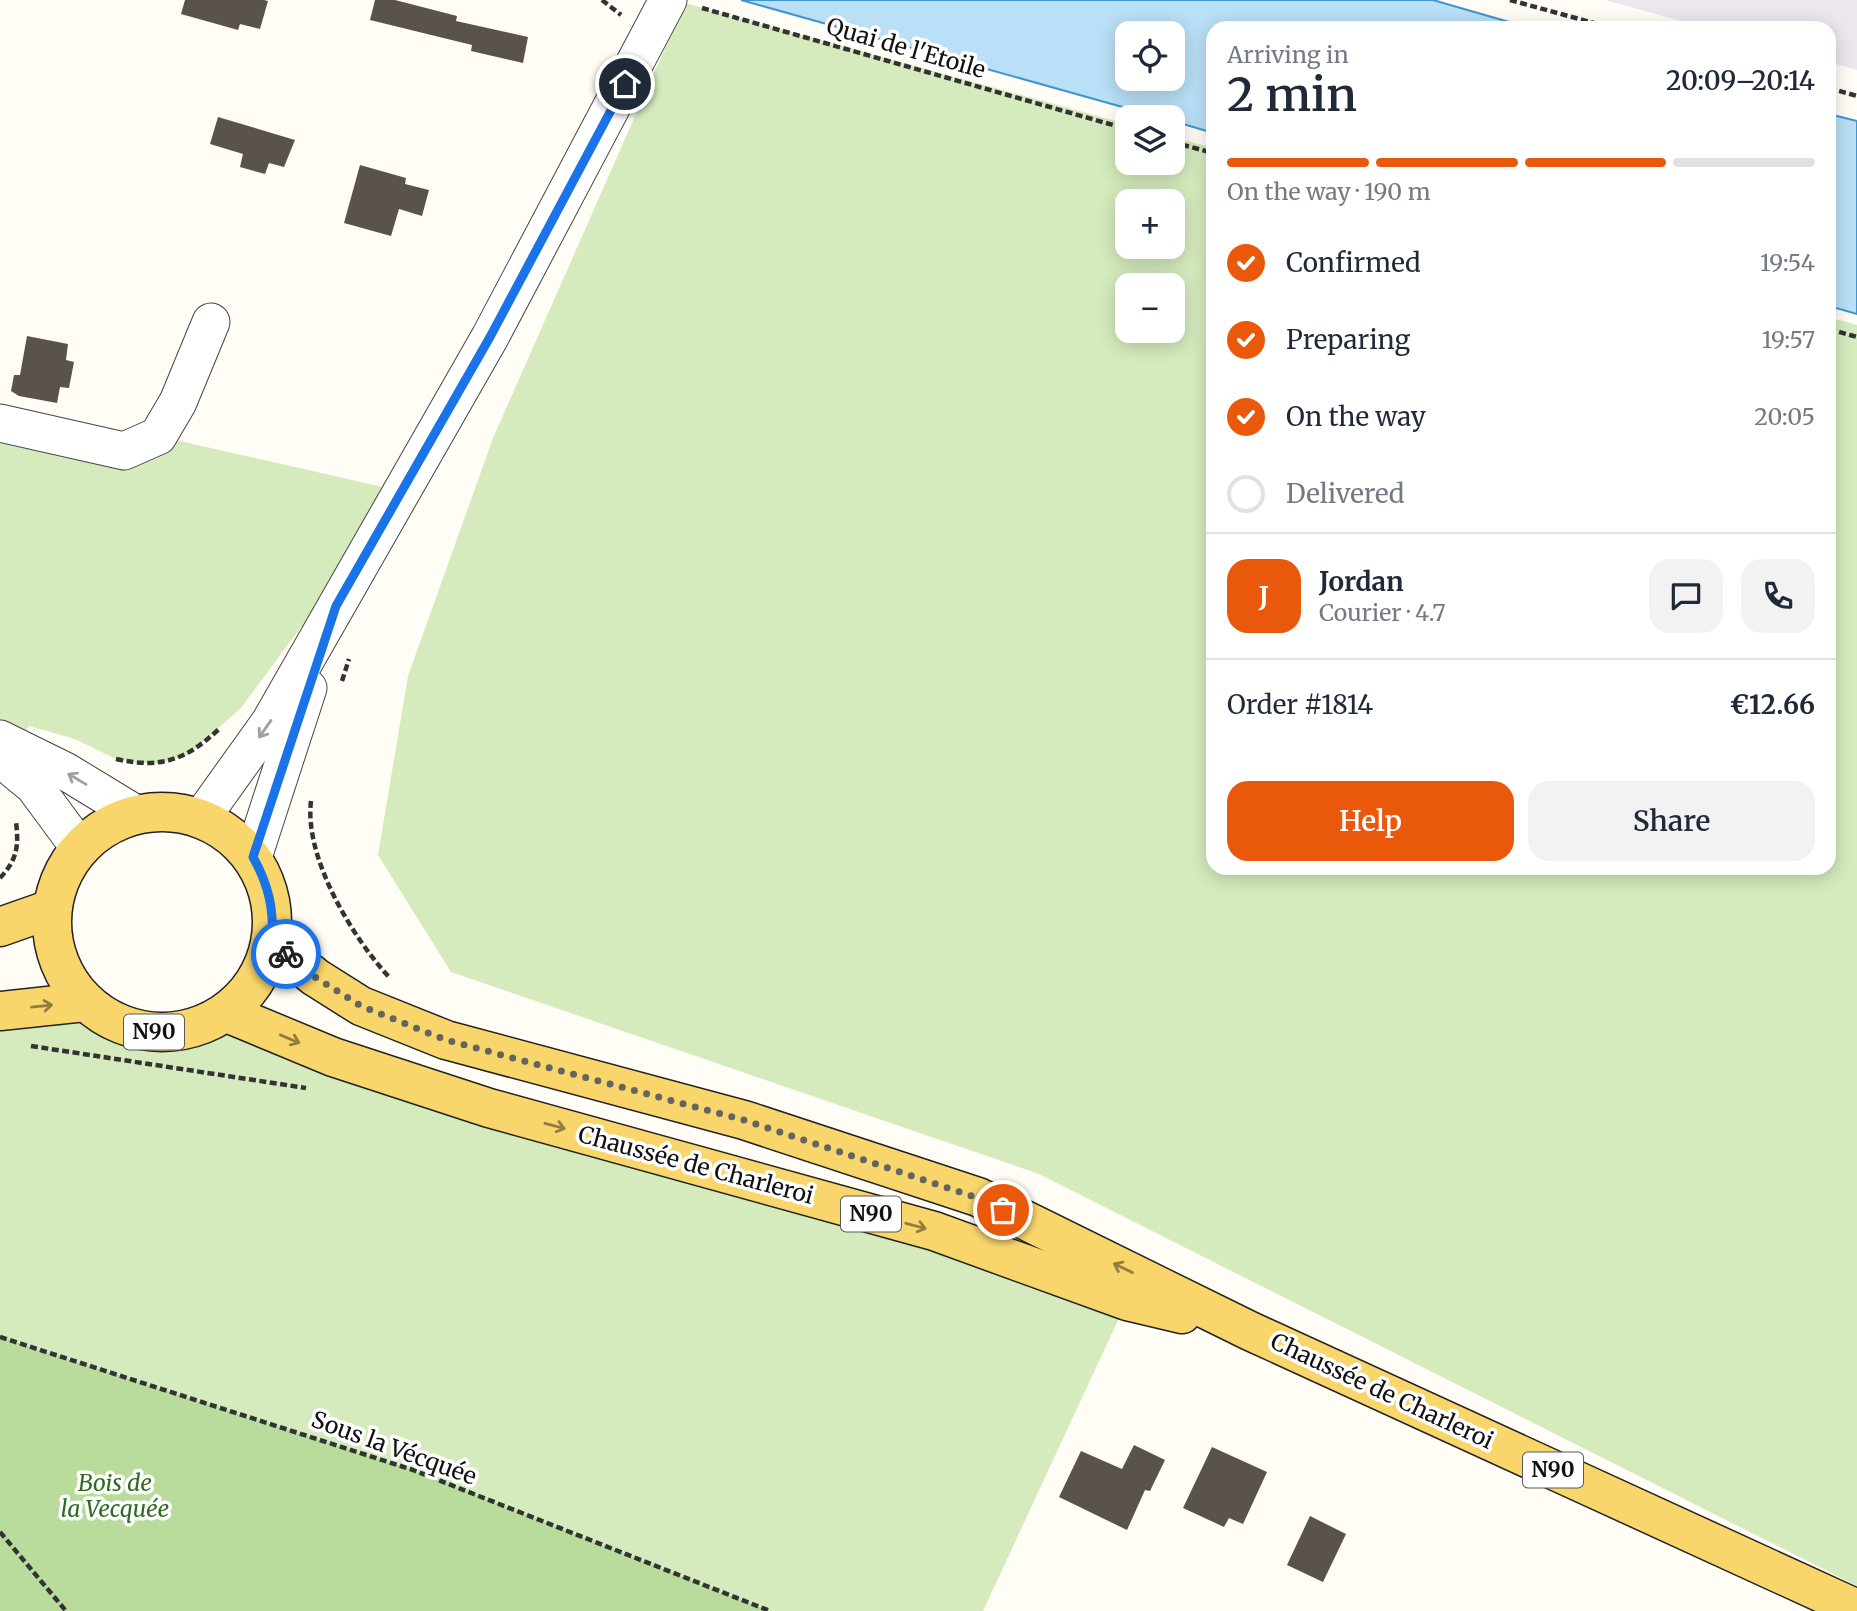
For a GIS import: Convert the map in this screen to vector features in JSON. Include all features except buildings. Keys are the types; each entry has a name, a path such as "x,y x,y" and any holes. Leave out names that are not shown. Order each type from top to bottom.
{"main road":[{"name":"N90","path":"157,810 202,817 253,857 267,884 274,912 272,942 256,982 227,1013 196,1028 153,1032 121,1025 85,1002 57,959 51,909 60,876 79,846 134,813 157,810"},
{"path":"0,927 51,909"},
{"name":"Chaussée de Charleroi","path":"272,942 315,977 361,1006 446,1040 744,1120 978,1198 1250,1331 1857,1609"},
{"path":"0,1011 85,1002"},
{"name":"Chaussée de Charleroi","path":"227,1013 333,1057 489,1108 934,1231 1127,1301 1250,1331"}],"street":[{"path":"202,817 271,722 490,337 650,38 683,3"},
{"path":"0,423 124,451 158,436 178,402 211,322"},
{"path":"253,857 336,606"},
{"path":"0,739 65,772 134,813"},
{"path":"0,758 34,786 79,846"}],"path":[{"path":"1510,0 1586,21"},
{"name":"Quai de l'Etoile","path":"683,3 1115,126"},
{"path":"1836,90 1857,96"},
{"path":"1185,145 1206,151"},
{"path":"1836,331 1857,337"},
{"path":"106,754 136,763 160,763 188,755 224,724"},
{"path":"313,791 310,812 314,844 324,878 382,969"},
{"path":"0,878 15,863 19,841 16,821"},
{"path":"27,1045 317,1090 333,1057"},
{"name":"Sous la Vécquée","path":"0,1338 413,1470 770,1611"},
{"path":"0,1532 66,1611"}],"shaded area":[{"path":"1605,0 1857,0 1857,70 1836,64 1836,21 1681,21"}],"green space":[{"path":"685,3 1115,121 1115,175 1185,175 1185,140 1206,146 1206,875 1836,875 1836,319 1857,325 1857,1586 1039,1174 451,972 378,855 408,676 493,438"},
{"path":"0,423 158,436 383,487 328,612 301,627 241,708 188,755 160,763 137,763 116,759 75,739 29,726 18,746 0,738"},
{"path":"85,1002 122,1023 154,1032 187,1028 227,1013 1127,1301 983,1611 756,1611 0,1337 0,1029"},
{"name":"Bois de la Vecquée","path":"0,1337 413,1470 770,1611 0,1611"}],"water":[{"path":"741,0 1433,0 1506,21 1206,21 1206,131 1185,125 1185,105 1115,105"},
{"path":"1836,116 1857,121 1857,314 1836,308"}],"way so far":[{"path":"286,954 315,977 361,1006 446,1040 744,1120 978,1198 1003,1210"}],"route":[{"path":"286,954 272,942 274,912 267,884 253,857 336,606 490,337 625,84"}]}
